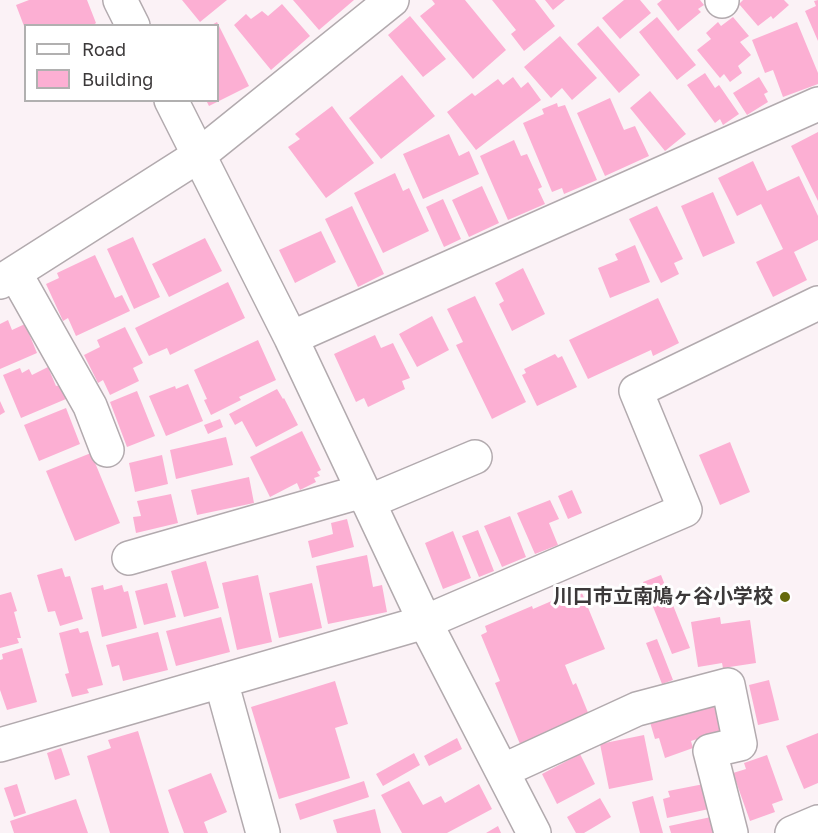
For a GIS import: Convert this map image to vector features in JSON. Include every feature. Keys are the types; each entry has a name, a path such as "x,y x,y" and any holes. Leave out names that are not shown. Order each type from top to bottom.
{"street":[{"path":"120,0 132,24"},
{"path":"107,450 90,406 8,278 198,156 392,0"},
{"path":"172,102 291,338 425,622 534,833"},
{"path":"291,338 818,104"},
{"path":"0,745 425,622 685,510 636,391 818,303"},
{"path":"129,558 366,496 475,457"},
{"path":"221,681 262,833"},
{"path":"501,771 637,709 729,685 740,744 710,751 731,833"},
{"path":"792,833 818,822"}],"building":[{"path":"29,0 87,0 96,23 24,24 24,26 16,5"},
{"path":"182,0 227,0 200,22"},
{"path":"293,0 354,0 319,30"},
{"path":"432,0 465,0 506,50 473,79 420,16 435,4"},
{"path":"492,0 535,0 555,26 524,51 511,34 516,30"},
{"path":"545,0 565,0 553,10"},
{"path":"624,0 640,0 651,13 620,39 602,18"},
{"path":"662,0 700,0 704,5 698,9 701,12 678,31 657,4"},
{"path":"743,0 784,0 789,5 773,19 771,16 758,26 739,4"},
{"path":"818,0 818,41 805,11 816,6 814,1"},
{"path":"282,4 310,36 271,70 234,25 246,14 251,19 262,11 268,16"},
{"path":"410,16 446,59 423,77 388,35"},
{"path":"657,17 696,65 677,80 639,32"},
{"path":"733,17 749,36 740,42 751,55 738,66 742,73 730,82 724,74 720,78 697,50 711,39 706,33 718,22 721,26"},
{"path":"797,22 818,73 818,84 783,97 773,70 765,73 752,40"},
{"path":"219,26 249,86 219,101"},
{"path":"598,26 640,75 619,93 577,44"},
{"path":"560,36 597,78 572,100 562,88 551,98 524,67"},
{"path":"705,73 715,88 719,85 739,114 723,125 720,119 715,123 687,85"},
{"path":"402,75 435,116 381,159 349,118"},
{"path":"513,77 521,88 528,82 541,100 476,150 447,112 472,93 475,96 498,79 503,85"},
{"path":"759,77 768,92 764,94 768,102 747,115 733,93"},
{"path":"650,91 686,134 665,151 630,108"},
{"path":"610,98 624,130 635,126 649,156 605,176 577,113"},
{"path":"557,103 558,107 565,105 597,180 564,194 562,188 552,192 523,123 544,114 542,109"},
{"path":"332,106 374,163 326,198 288,147 300,139 295,134"},
{"path":"818,132 818,201 791,146"},
{"path":"449,134 459,156 469,151 479,174 423,199 403,154"},
{"path":"514,140 521,156 527,154 542,187 538,189 545,204 508,220 480,156"},
{"path":"753,161 767,191 799,176 818,216 818,240 794,252 807,280 773,297 756,262 783,249 761,204 737,216 718,178"},
{"path":"395,173 403,191 409,188 429,231 383,253 354,193"},
{"path":"482,186 499,223 469,237 452,200"},
{"path":"713,192 735,243 703,257 681,206"},
{"path":"443,199 461,239 444,247 426,207"},
{"path":"352,206 384,274 358,287 325,219"},
{"path":"657,206 683,259 674,263 679,274 661,283 629,219"},
{"path":"321,231 336,262 295,283 279,250"},
{"path":"133,237 160,297 134,309 107,249"},
{"path":"205,238 222,271 169,297 152,264"},
{"path":"635,245 650,282 610,298 598,268 618,260 615,254"},
{"path":"95,255 115,298 122,295 130,311 76,336 68,318 63,321 46,284 59,278 57,273"},
{"path":"523,268 545,314 512,331 499,304 504,301 495,283"},
{"path":"228,282 245,318 170,355 167,348 149,356 135,328"},
{"path":"475,296 526,402 492,419 456,345 463,342 447,309"},
{"path":"658,298 679,343 653,356 651,350 588,379 569,340"},
{"path":"432,316 449,350 417,367 399,334"},
{"path":"8,320 12,330 25,324 37,353 0,369 0,324"},
{"path":"125,327 143,363 133,368 139,381 110,395 103,380 98,383 84,355 100,347 97,340"},
{"path":"375,335 381,348 393,343 410,378 402,381 405,389 368,407 364,398 356,402 334,354"},
{"path":"258,340 276,380 239,397 241,400 211,415 204,400 207,399 194,370"},
{"path":"555,354 558,358 562,356 577,387 537,406 522,375 526,373 524,369"},
{"path":"48,367 56,386 60,385 66,399 21,418 3,375 20,368 22,373 29,369 32,375"},
{"path":"188,384 203,421 166,436 149,396 175,386 176,389"},
{"path":"277,389 298,425 256,447 242,421 235,425 229,414"},
{"path":"137,391 155,436 127,447 110,402"},
{"path":"0,401 5,412 0,415"},
{"path":"66,408 80,444 39,461 24,425"},
{"path":"220,419 223,427 208,434 204,425"},
{"path":"302,431 321,470 317,472 320,476 314,478 316,482 300,490 297,483 270,497 250,457"},
{"path":"226,437 233,465 176,479 170,450"},
{"path":"730,442 750,492 720,505 699,455"},
{"path":"91,453 120,523 75,541 46,471"},
{"path":"162,455 168,484 135,492 129,463"},
{"path":"249,477 254,503 197,515 191,490"},
{"path":"572,490 582,513 568,519 558,496"},
{"path":"171,494 178,523 136,533 133,517 141,516 137,501"},
{"path":"550,500 559,519 549,523 558,545 535,554 517,513"},
{"path":"510,516 526,557 502,567 484,526"},
{"path":"347,519 354,547 312,558 308,541 333,534 331,523"},
{"path":"478,530 494,571 479,577 462,536"},
{"path":"453,531 471,578 443,589 425,543"},
{"path":"367,555 373,587 382,585 387,612 328,624 316,566"},
{"path":"206,561 219,608 184,617 171,571"},
{"path":"62,568 65,577 70,576 83,619 60,626 55,611 48,612 37,575"},
{"path":"258,575 272,642 237,650 222,583"},
{"path":"661,575 690,648 672,654 643,582"},
{"path":"167,583 176,617 144,625 135,591"},
{"path":"312,583 322,628 279,638 269,593"},
{"path":"103,585 104,590 122,585 124,592 128,591 137,628 102,637 91,588"},
{"path":"575,591 577,596 582,593 605,649 565,665 573,685 576,683 589,715 520,744 495,683 500,681 481,635 487,632 485,626"},
{"path":"11,592 17,611 14,612 21,638 17,638 19,643 0,648 0,595"},
{"path":"221,617 230,652 176,666 166,631"},
{"path":"720,617 721,624 750,620 756,663 723,668 722,663 698,667 691,622"},
{"path":"78,628 80,633 88,631 103,685 87,689 89,693 72,697 65,674 69,673 59,633"},
{"path":"158,632 168,670 123,681 119,665 112,667 106,645"},
{"path":"657,639 673,680 662,684 646,643"},
{"path":"22,648 37,702 7,710 0,690 0,660 3,659 2,654"},
{"path":"769,680 779,720 758,725 749,685"},
{"path":"335,681 348,724 335,728 350,778 279,799 251,707"},
{"path":"713,703 722,731 691,741 693,748 665,758 659,738 655,739 649,719"},
{"path":"138,731 169,833 110,833 87,756 111,748 108,740"},
{"path":"818,733 818,783 804,789 786,746"},
{"path":"644,735 653,780 609,789 600,744"},
{"path":"457,738 462,749 429,766 424,756"},
{"path":"61,748 70,775 55,780 47,753"},
{"path":"414,753 420,765 383,786 376,774"},
{"path":"580,754 595,784 557,804 542,774"},
{"path":"767,755 783,800 772,804 775,812 750,821 733,773 746,769 744,763"},
{"path":"211,773 227,812 204,822 208,833 184,833 168,790"},
{"path":"364,781 369,797 300,820 295,804"},
{"path":"409,781 423,805 441,796 445,803 479,784 492,809 447,833 402,833 381,795"},
{"path":"17,784 26,813 14,817 4,788"},
{"path":"704,784 709,809 667,818 663,799 670,797 668,791"},
{"path":"653,796 663,833 640,833 632,802"},
{"path":"600,798 611,817 584,833 576,833 567,817"},
{"path":"76,799 88,833 14,833 10,821"},
{"path":"375,809 381,833 337,833 333,820"},
{"path":"711,817 714,833 671,833 669,826"},
{"path":"498,826 501,833 486,833"}],"place":[{"name":"川口市立南鳩ヶ谷小学校","path":"785,597"}]}
